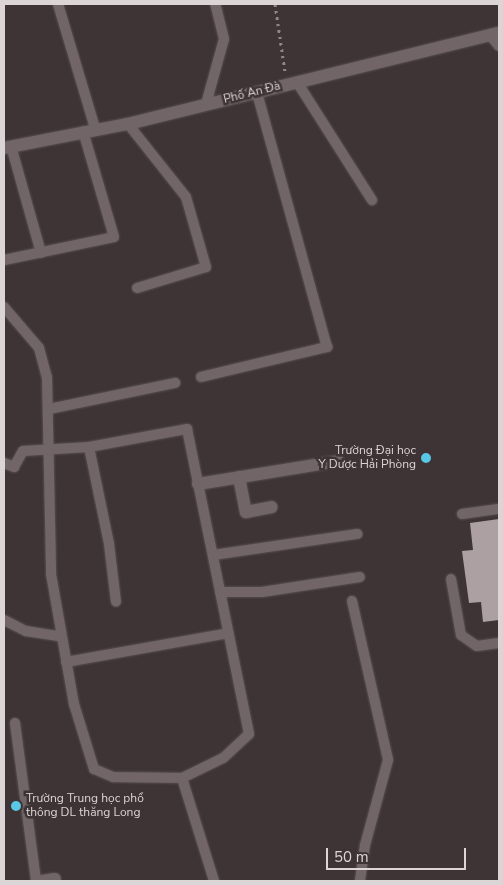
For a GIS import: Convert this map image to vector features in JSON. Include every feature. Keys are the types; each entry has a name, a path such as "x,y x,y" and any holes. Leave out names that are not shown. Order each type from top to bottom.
{"street":[{"name":"Phố An Đà","path":"8,147 128,124 495,34"},
{"path":"198,484 338,461"},
{"path":"239,477 246,512 272,507"},
{"path":"42,881 54,879"}],"lane":[{"path":"4,260 114,237 58,4"},
{"path":"206,104 224,39 215,4"},
{"path":"495,34 499,46"},
{"path":"292,83 372,200"},
{"path":"202,377 327,347 257,92"},
{"path":"128,124 186,197 206,267 138,288"},
{"path":"8,147 42,253"},
{"path":"4,463 14,467 23,451 50,450 89,447 187,429 249,734 223,758 182,778 113,778 94,769 66,662 51,574 50,450 47,377 38,348 5,311"},
{"path":"49,409 175,383"},
{"path":"89,447 109,544 116,602"},
{"path":"462,514 499,509"},
{"path":"213,555 357,534"},
{"path":"220,592 262,592 360,577"},
{"path":"451,579 461,635 477,646 499,643"},
{"path":"352,601 388,760 365,845 360,881"},
{"path":"4,620 26,631 62,637"},
{"path":"66,662 228,633"},
{"path":"15,723 36,881"},
{"path":"182,778 214,881"}],"path":[{"path":"276,4 292,83"}],"building":[{"path":"499,519 499,620 483,622 481,602 469,603 462,551 473,550 470,523"}],"place":[{"name":"Trường Đại học Y Dược Hải Phòng","path":"426,458"},
{"name":"Trường Trung học phổ thông DL thăng Long","path":"16,806"}]}
